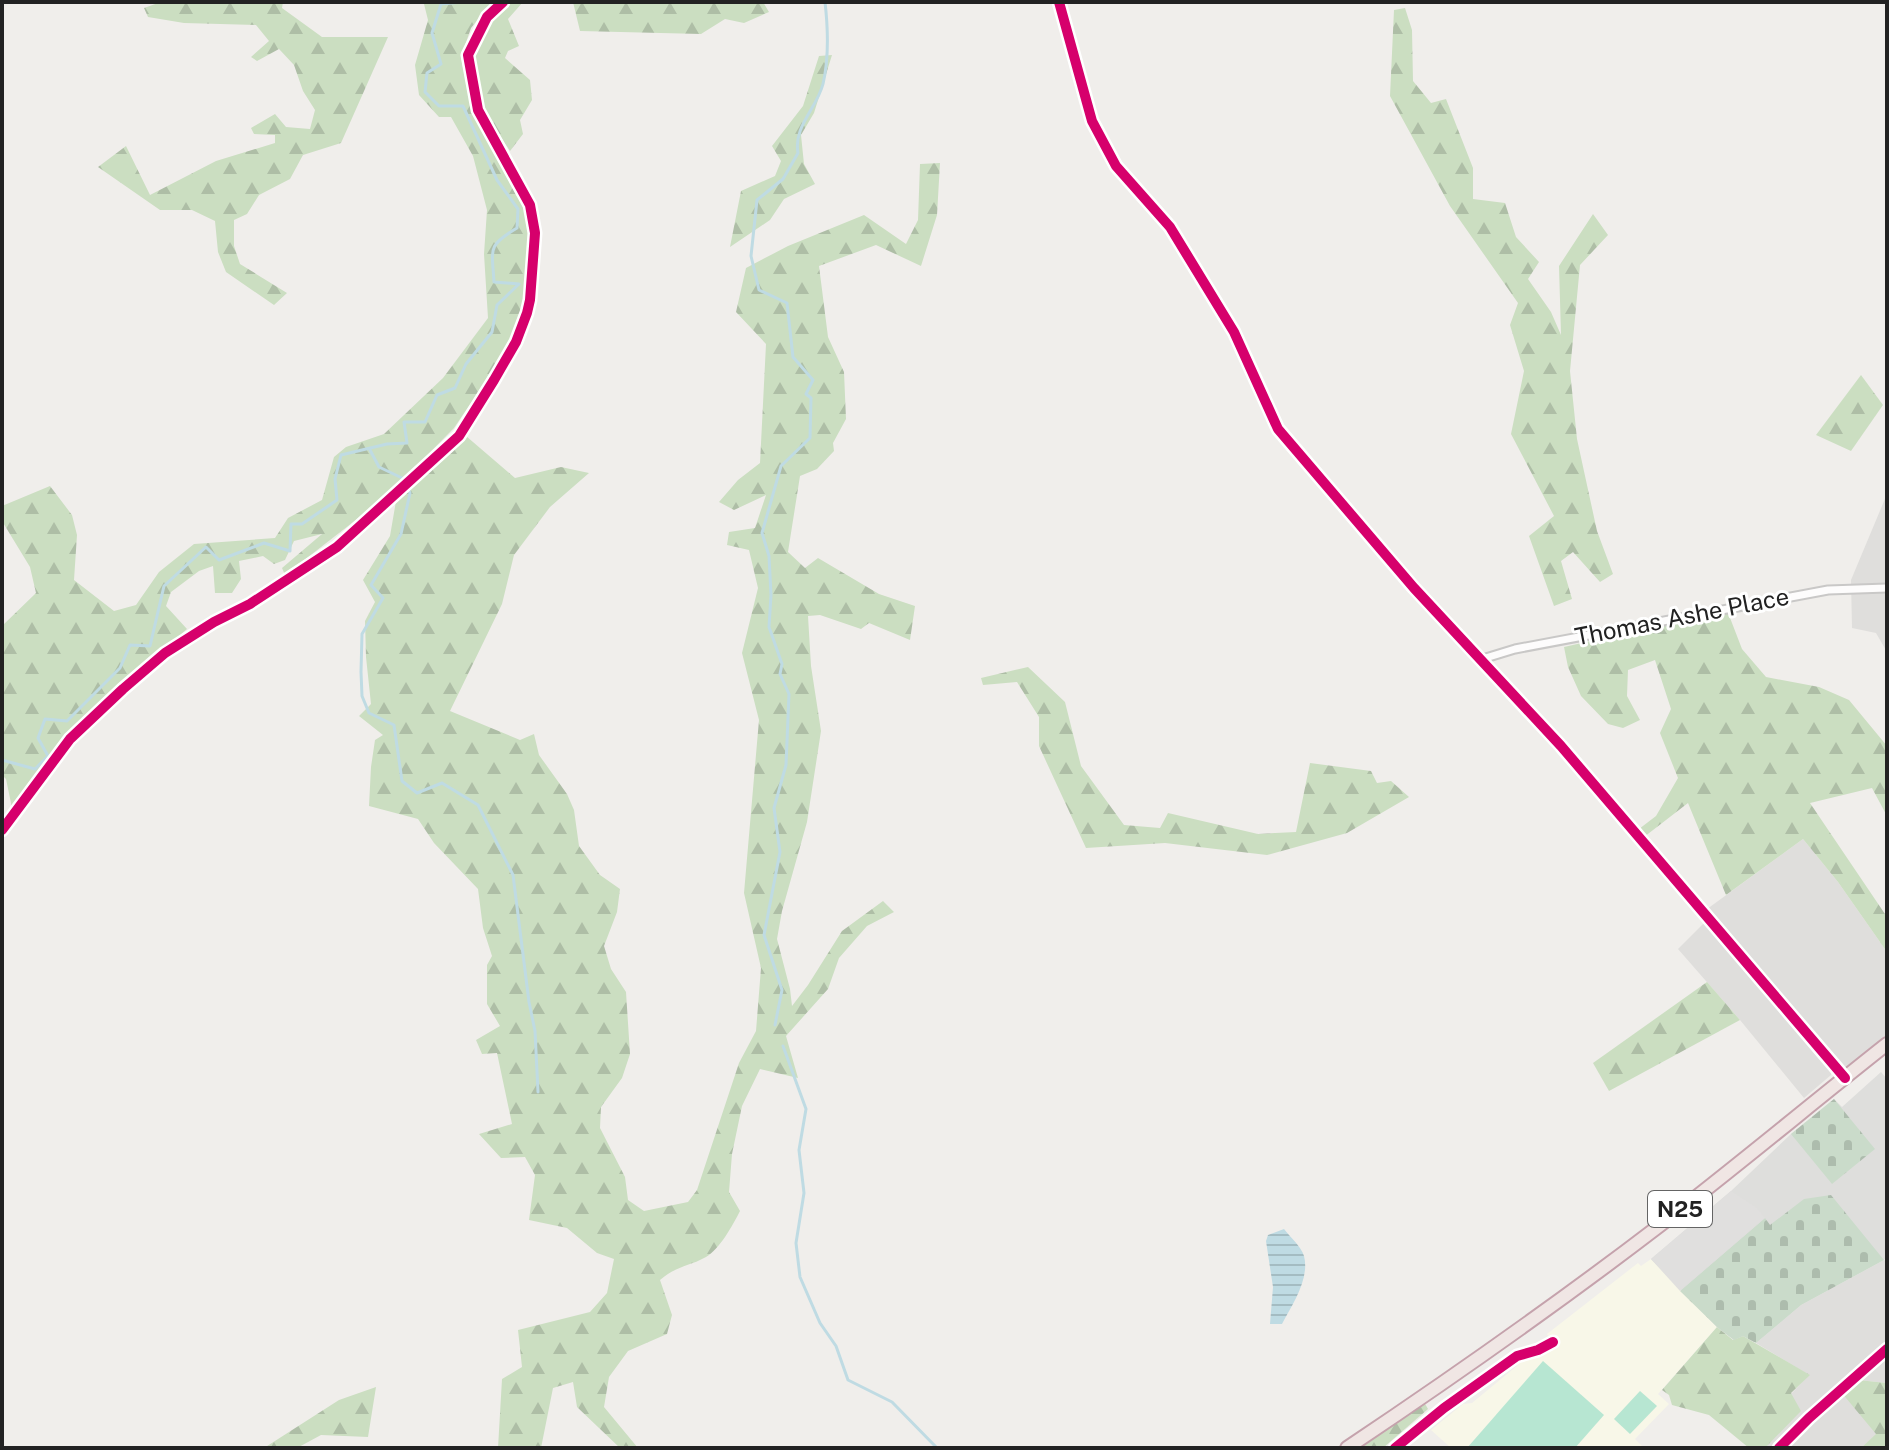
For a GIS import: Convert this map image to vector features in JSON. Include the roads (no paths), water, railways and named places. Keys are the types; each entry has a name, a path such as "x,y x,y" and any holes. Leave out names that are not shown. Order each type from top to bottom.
{"highway":[{"name":"N25","path":"1347,1448 1555,1304 1660,1225 1887,1044"}],"street":[{"path":"2,830 70,739 123,689 165,653 250,604 337,547 459,436 516,342 530,300 535,233 530,205 478,110 468,55 487,17 503,2"},
{"path":"1059,2 1092,121 1116,166 1165,220 1234,332 1278,429 1414,588 1479,660 1527,707 1845,1078"},
{"name":"Thomas Ashe Place","path":"1479,660 1515,649 1802,594 1887,588"},
{"path":"1395,1448 1444,1408 1517,1356 1553,1342"},
{"path":"1779,1448 1887,1349"}],"water":[{"path":"1284,1229 1303,1252 1304,1274 1299,1292 1282,1324 1270,1324 1273,1287 1266,1241 1268,1235"}],"waterway":[{"path":"2,760 35,769 48,756 38,738 45,719 67,721 120,668 130,645 150,646 164,586 206,547 219,560 264,543 290,551 291,524 302,524 337,500 335,479 341,455 387,444 407,443 404,422 425,422 437,395 455,388 466,364 492,332 497,305 519,284 494,282 493,262 496,244 517,228 518,209 497,180 463,106 439,106 425,92 427,73 441,64 432,33 441,4 463,2"},
{"path":"775,1025 782,990 764,935 780,852 774,808 786,765 789,694 780,674 782,664 769,627 769,556 762,533 781,466 810,438 811,398 806,394 813,380 793,357 787,303 759,290 751,256 757,200 783,179 798,153 802,126 823,84 827,43 825,2"},
{"path":"370,450 379,467 404,481"},
{"path":"408,488 410,493 401,534 371,585 383,598 362,634 362,696 369,713 394,725 402,781 417,793 442,783 478,805 513,875 535,1031 538,1092"},
{"path":"783,1046 806,1109 799,1150 804,1193 796,1243 800,1277 820,1323 836,1346 848,1380 892,1402 937,1448"}]}
